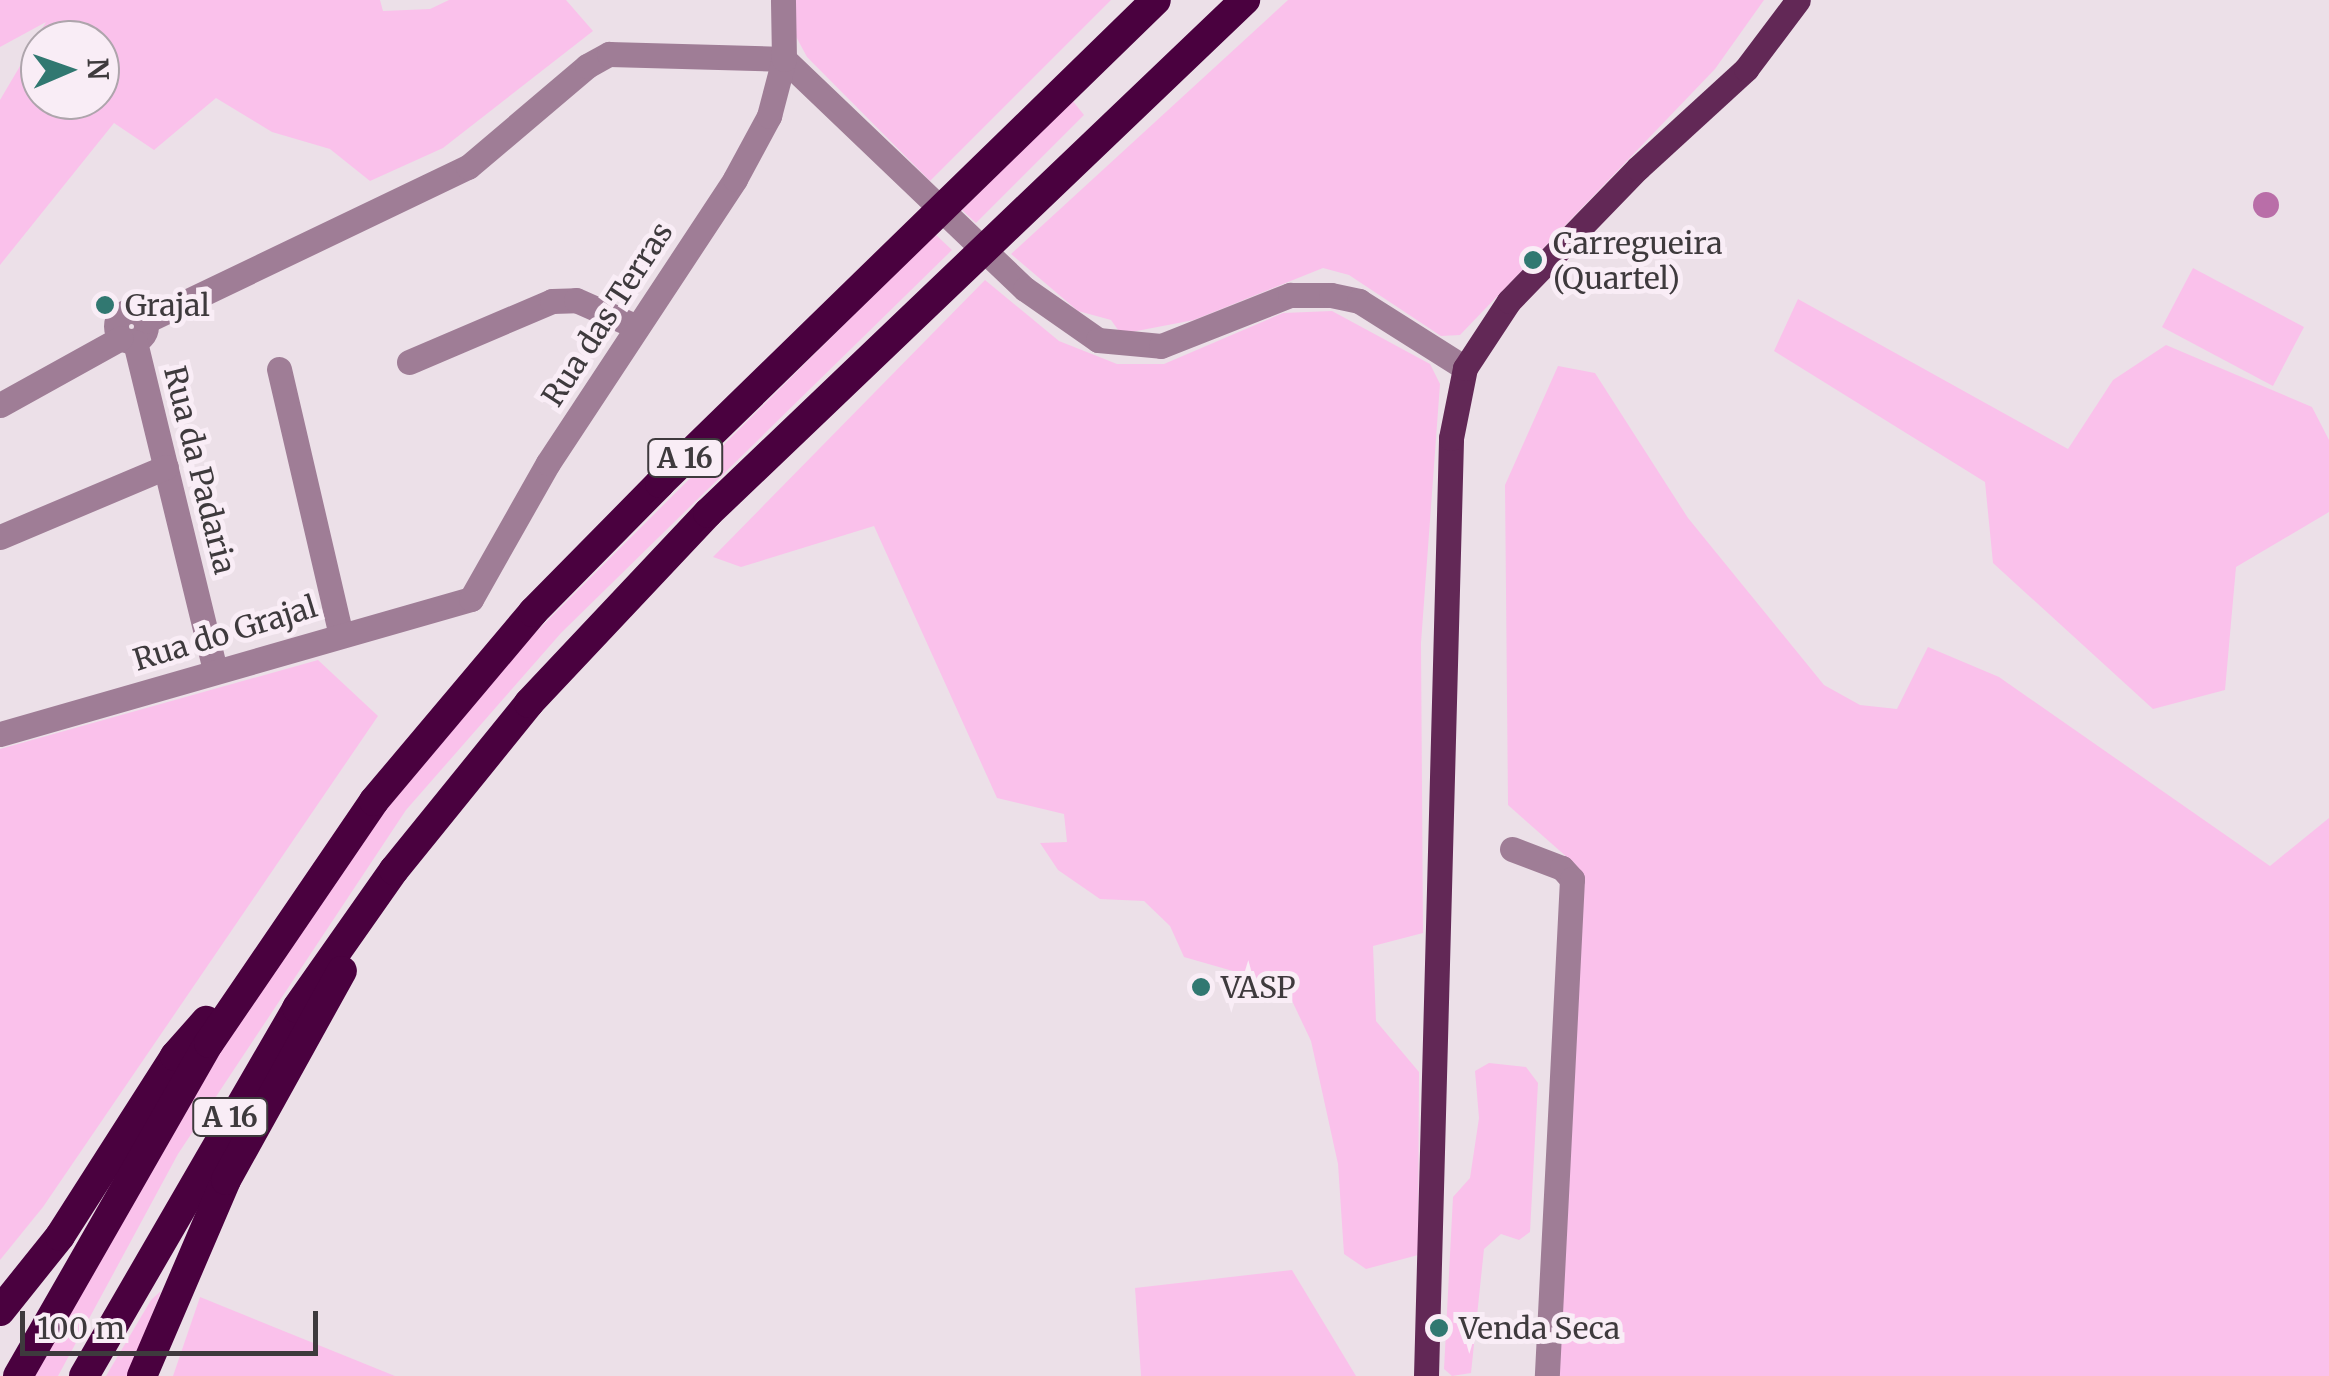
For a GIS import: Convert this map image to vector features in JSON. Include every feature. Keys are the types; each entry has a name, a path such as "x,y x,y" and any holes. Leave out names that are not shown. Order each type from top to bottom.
{"highway":[{"name":"A 16","path":"18,1376 261,959 374,801 534,612 1156,0"},
{"name":"A 16","path":"84,1376 250,1086 394,870 529,703 708,513 1245,0"},
{"name":"A 16","path":"142,1376 226,1180 394,870"},
{"name":"A 16","path":"0,1310 68,1224 175,1056 261,959"}],"main road":[{"path":"1426,1376 1451,438 1465,368 1509,300 1638,168 1746,70 1798,0"}],"street":[{"name":"Rua das Terras","path":"471,599 636,326 736,180 769,116 784,59 783,0"},
{"path":"0,405 468,167 587,66 609,54 784,59 1025,289 1076,330 1136,347 1161,346 1290,295 1331,295 1359,301 1465,368"},
{"path":"409,362 552,301 576,300 636,326"},
{"name":"Rua da Padaria","path":"134,334 216,671"},
{"path":"279,369 340,632"},
{"path":"0,537 166,467"},
{"name":"Rua do Grajal","path":"0,734 340,632 471,599"},
{"path":"1512,849 1562,868 1572,878 1547,1376"}],"shaded area":[{"path":"0,0 380,0 383,11 430,9 449,0 566,0 593,31 443,148 370,181 330,149 272,132 216,98 154,150 114,123 0,265 0,100 20,66 20,120 120,120 120,20 20,20 20,36 0,47"},
{"path":"792,0 1111,0 930,181 807,57 793,31"},
{"path":"1288,0 1764,0 1715,69 1460,335 1441,336 1349,275 1323,268 1194,320 1121,334 1111,320 1078,311 1011,254"},
{"path":"1072,100 1084,115 976,223 962,210"},
{"path":"2266,192 2275,196 2279,205 2275,214 2266,218 2257,214 2253,205 2257,196"},
{"path":"935,234 952,250 561,633 406,810 178,1154 58,1376 34,1376 196,1088 393,798 528,640"},
{"path":"2193,268 2304,327 2273,386 2162,327"},
{"path":"985,280 1059,341 1117,364 1164,364 1283,313 1332,311 1430,364 1440,384 1421,643 1423,933 1373,946 1376,1021 1419,1072 1418,1255 1366,1269 1344,1254 1338,1164 1311,1041 1285,986 1184,957 1170,926 1144,901 1100,899 1058,870 1040,843 1067,842 1064,814 997,798 874,526 741,567 713,557"},
{"path":"1798,299 2068,449 2113,380 2166,345 2312,407 2329,440 2329,512 2236,567 2225,690 2153,709 1993,563 1985,482 1774,351"},
{"path":"1558,366 1595,373 1688,518 1824,685 1860,705 1897,709 1928,647 1999,677 2270,866 2329,818 2329,1376 1556,1376 1577,866 1508,805 1505,485"},
{"path":"318,660 378,716 43,1207 0,1260 0,749"},
{"path":"1489,1063 1526,1067 1538,1083 1530,1232 1519,1240 1501,1234 1484,1249 1471,1373 1452,1376 1444,1369 1453,1197 1470,1178 1479,1118 1475,1071"},
{"path":"1292,1270 1356,1376 1141,1376 1135,1288"},
{"path":"161,1291 129,1376 106,1376 151,1300"},
{"path":"200,1297 395,1376 173,1376"}],"place":[{"name":"Carregueira (Quartel)","path":"1533,260"},
{"name":"Grajal","path":"105,305"},
{"name":"VASP","path":"1201,987"},
{"name":"Venda Seca","path":"1439,1328"}]}
